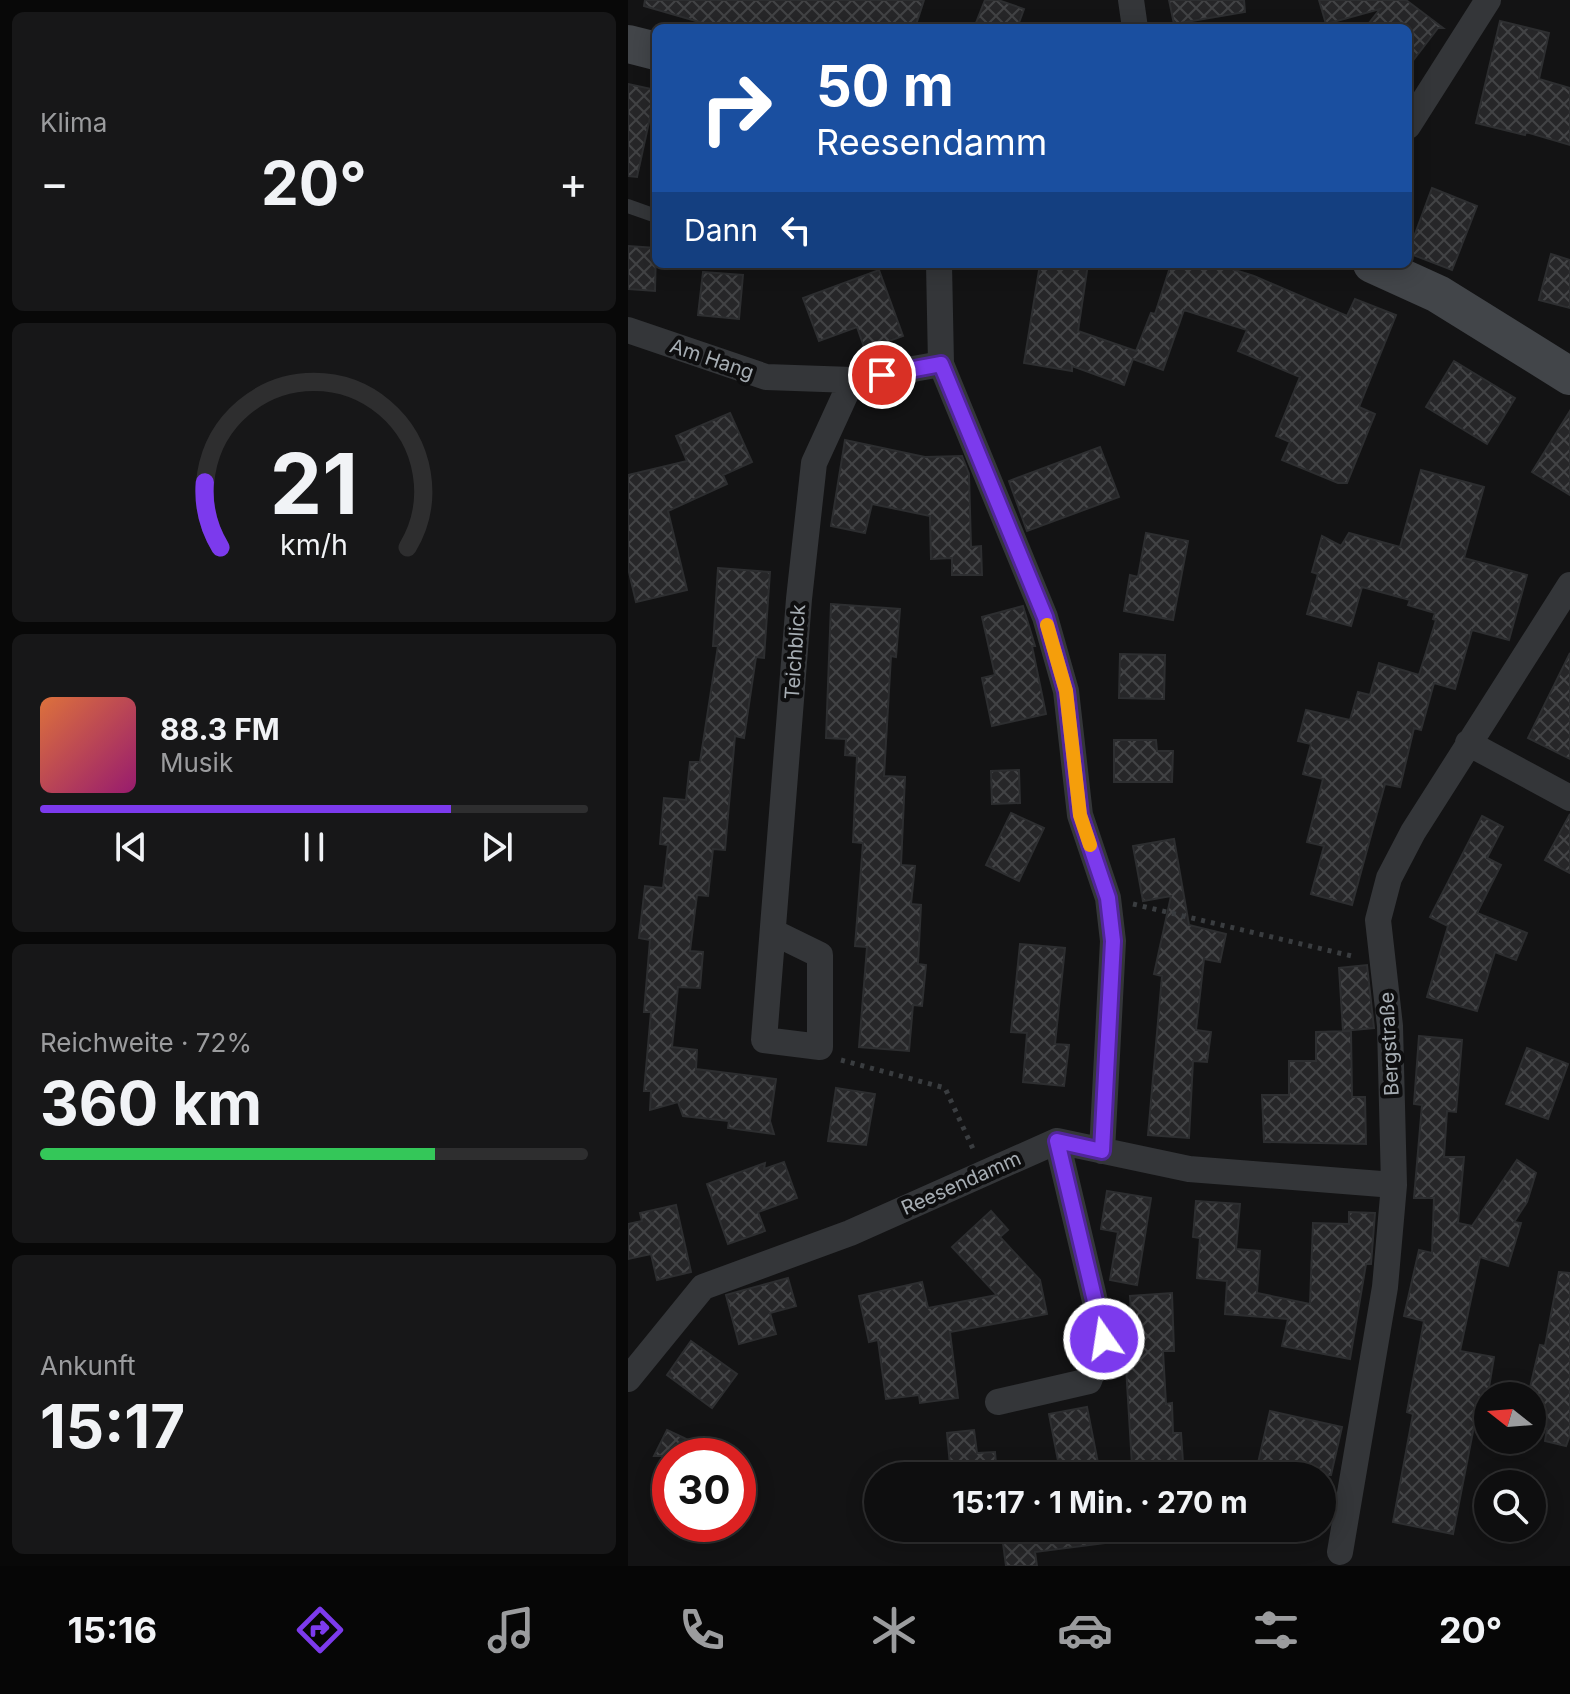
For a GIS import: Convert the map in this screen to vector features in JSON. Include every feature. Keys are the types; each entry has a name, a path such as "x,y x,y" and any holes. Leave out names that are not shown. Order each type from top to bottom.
{"street":[{"path":"1131,0 1134,24"},
{"path":"1412,119 1479,4"},
{"path":"628,44 652,50"},
{"path":"939,268 941,364 1045,617 1066,691 1080,815 1108,898 1113,941 1102,1151"},
{"path":"1381,268 1438,294 1570,376"},
{"name":"Am Hang","path":"628,330 766,377 852,380 941,364"},
{"name":"Teichblick","path":"820,1047 764,1040 799,599 814,463 852,380"},
{"name":"Bergstraße","path":"1340,1552 1385,1287 1394,1185 1390,1026 1378,920 1389,878 1468,743 1570,585"},
{"path":"1468,743 1570,798"},
{"path":"773,932 820,955 820,1047"},
{"path":"998,1402 1089,1381 1104,1339 1057,1141 1189,1169 1394,1185"},
{"name":"Reesendamm","path":"628,1379 703,1287 850,1233 1057,1141"}],"lane":[{"path":"628,206 652,215"}],"path":[{"path":"1108,898 1384,963"},
{"path":"820,1047 849,1065 945,1088 984,1171"}],"building":[{"path":"645,0 924,0 916,24 706,24 644,6"},
{"path":"985,0 998,0 1024,9 1018,24 976,24"},
{"path":"1169,0 1244,0 1245,12 1174,24"},
{"path":"1319,0 1406,0 1443,28 1438,28 1412,62 1412,24 1368,24 1380,9 1326,24"},
{"path":"1500,21 1549,33 1539,79 1570,88 1570,145 1526,132 1525,135 1476,123"},
{"path":"628,84 652,89 652,108 637,177 628,176"},
{"path":"1432,188 1477,206 1452,270 1412,255 1412,242"},
{"path":"628,246 652,248 655,291 628,289"},
{"path":"1551,254 1570,260 1570,308 1539,300"},
{"path":"1039,268 1087,268 1078,331 1136,351 1151,313 1155,314 1170,268 1229,268 1347,316 1355,299 1396,315 1359,407 1375,414 1347,483 1338,483 1282,460 1290,442 1276,436 1300,377 1238,351 1247,330 1184,310 1163,370 1133,359 1124,385 1072,366 1072,371 1024,363"},
{"path":"879,270 903,336 865,350 857,327 819,341 803,298"},
{"path":"703,272 743,275 739,319 698,315"},
{"path":"1454,361 1515,398 1487,444 1426,407"},
{"path":"1570,411 1570,495 1532,472"},
{"path":"730,413 752,462 723,475 727,484 668,511 687,590 636,602 628,568 628,475 687,461 676,436"},
{"path":"845,440 925,457 962,456 969,474 971,547 981,546 982,575 952,575 952,558 931,559 930,516 872,504 865,533 831,526"},
{"path":"1100,447 1119,497 1027,531 1009,481"},
{"path":"1421,470 1484,487 1464,558 1527,575 1509,640 1472,630 1455,689 1434,683 1421,730 1414,728 1400,787 1385,784 1352,905 1311,894 1324,846 1307,842 1323,779 1303,774 1311,744 1298,741 1306,710 1350,720 1358,692 1370,695 1379,663 1419,675 1436,620 1433,619 1435,613 1408,605 1410,600 1362,587 1351,626 1307,614 1318,574 1312,572 1322,536 1341,546 1349,533 1400,547"},
{"path":"1146,533 1188,541 1173,620 1124,611 1130,575 1138,577"},
{"path":"718,568 770,572 764,658 756,657 744,738 735,736 725,850 713,849 708,896 697,895 690,951 703,952 700,988 678,987 672,1047 697,1050 696,1069 776,1079 770,1121 774,1134 728,1128 729,1121 683,1116 678,1102 650,1110 651,1091 644,1091 651,1012 644,1012 650,940 639,938 645,886 663,888 668,845 660,844 664,798 686,800 690,762 700,762 718,646 713,646"},
{"path":"831,604 900,609 896,657 891,656 884,776 905,777 901,865 915,866 911,904 921,905 918,964 926,965 922,1006 913,1005 909,1051 859,1047 867,947 855,946 863,843 853,842 857,756 845,755 846,739 826,738"},
{"path":"1023,606 1035,646 1032,646 1046,714 992,726 982,678 995,675 982,617"},
{"path":"1570,653 1570,759 1528,738"},
{"path":"1120,654 1165,655 1164,699 1119,698"},
{"path":"1114,740 1156,740 1157,751 1173,751 1172,782 1114,782"},
{"path":"1019,770 1020,803 992,804 991,771"},
{"path":"1011,813 1044,828 1019,881 986,865"},
{"path":"1570,814 1570,873 1545,860"},
{"path":"1482,816 1503,827 1487,858 1501,865 1477,913 1527,933 1516,960 1495,952 1477,1011 1427,997 1448,926 1430,917"},
{"path":"1174,839 1189,925 1226,934 1220,962 1204,959 1196,1030 1211,1032 1207,1062 1193,1061 1189,1138 1148,1135 1162,976 1154,974 1171,896 1143,901 1133,846"},
{"path":"1020,944 1065,948 1055,1044 1069,1045 1064,1086 1023,1082 1027,1033 1011,1032"},
{"path":"1367,965 1374,1028 1343,1031 1339,968"},
{"path":"1351,1031 1352,1097 1365,1097 1366,1144 1264,1142 1262,1095 1289,1095 1289,1061 1316,1061 1316,1032"},
{"path":"1419,1036 1462,1040 1456,1112 1447,1111 1444,1157 1464,1157 1458,1223 1472,1226 1517,1160 1536,1173 1527,1202 1514,1222 1521,1223 1508,1266 1480,1257 1460,1351 1494,1357 1490,1382 1474,1382 1474,1426 1453,1534 1393,1522 1413,1414 1407,1412 1424,1321 1404,1316 1419,1250 1432,1253 1434,1198 1414,1198 1422,1105 1414,1104"},
{"path":"1527,1048 1568,1064 1548,1119 1506,1104"},
{"path":"836,1088 875,1094 866,1145 828,1141"},
{"path":"784,1162 797,1198 758,1212 765,1231 728,1244 707,1184 765,1163 764,1169"},
{"path":"1107,1191 1151,1198 1137,1285 1110,1280 1118,1232 1101,1229"},
{"path":"1196,1201 1240,1204 1236,1249 1260,1251 1257,1293 1310,1304 1313,1223 1349,1224 1349,1212 1375,1213 1371,1264 1366,1264 1350,1359 1282,1346 1288,1319 1225,1314 1227,1281 1197,1278 1200,1238 1193,1237"},
{"path":"676,1205 691,1272 657,1280 651,1254 628,1259 628,1224 642,1221 640,1213"},
{"path":"991,1211 1008,1230 1000,1237 1040,1280 1047,1314 950,1332 958,1398 920,1403 919,1395 886,1399 878,1340 869,1342 859,1296 922,1282 928,1308 997,1295 952,1247"},
{"path":"1559,1272 1570,1273 1570,1435 1566,1446 1546,1441 1546,1382 1531,1382 1540,1345 1545,1346"},
{"path":"788,1278 796,1306 770,1313 776,1334 739,1344 726,1295"},
{"path":"1172,1293 1174,1351 1163,1351 1166,1404 1172,1403 1173,1433 1181,1433 1183,1462 1132,1462 1124,1334 1132,1333 1130,1296"},
{"path":"691,1341 737,1374 712,1408 667,1375"},
{"path":"1087,1407 1098,1462 1058,1462 1049,1414"},
{"path":"1270,1411 1342,1427 1334,1462 1258,1462"},
{"path":"667,1430 684,1438 663,1438"},
{"path":"974,1430 977,1453 995,1452 996,1462 950,1462 947,1433"},
{"path":"1003,1542 1114,1542 1035,1552 1037,1566 1006,1566"}],"slow traffic":[{"path":"1047,625 1066,691 1080,815 1090,845"}],"route":[{"path":"882,375 941,364 1045,617 1066,691 1080,815 1108,898 1113,941 1104,1062 1102,1151 1057,1141 1104,1339"}]}
